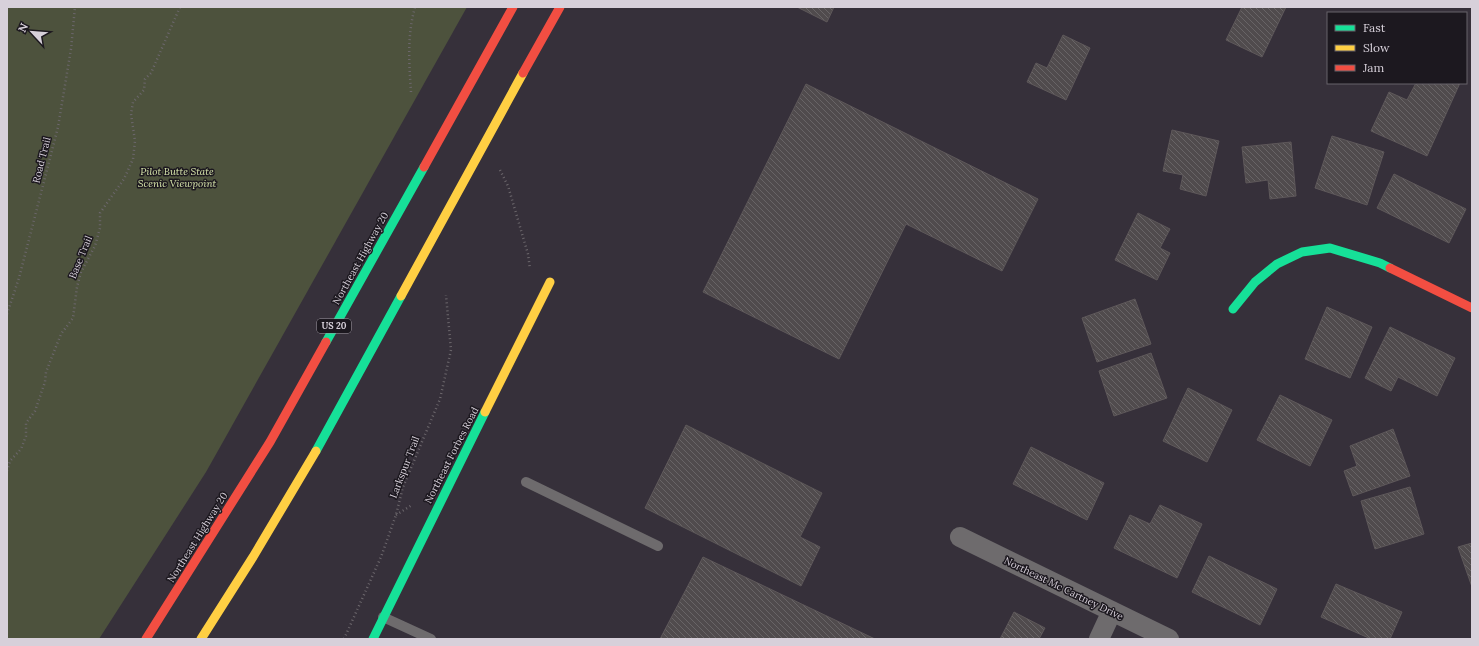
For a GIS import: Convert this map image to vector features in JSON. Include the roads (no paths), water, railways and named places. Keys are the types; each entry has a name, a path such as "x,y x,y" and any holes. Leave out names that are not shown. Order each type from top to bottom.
{"main road":[{"name":"Northeast Highway 20","path":"146,639 270,442 513,7"},
{"path":"201,639 253,557 317,449 560,7"},
{"path":"1233,309 1255,282 1277,264 1302,252 1330,248 1380,263 1472,308"},
{"name":"Northeast Forbes Road","path":"373,639 550,282"}],"street":[{"name":"Northeast Mc Cartney Drive","path":"960,537 1169,639"},
{"path":"1099,639 1112,611"}],"lane":[{"path":"526,482 658,546"},
{"path":"383,617 431,639"}],"park label":[{"name":"Pilot Butte State Scenic Viewpoint","path":"177,176"}]}
